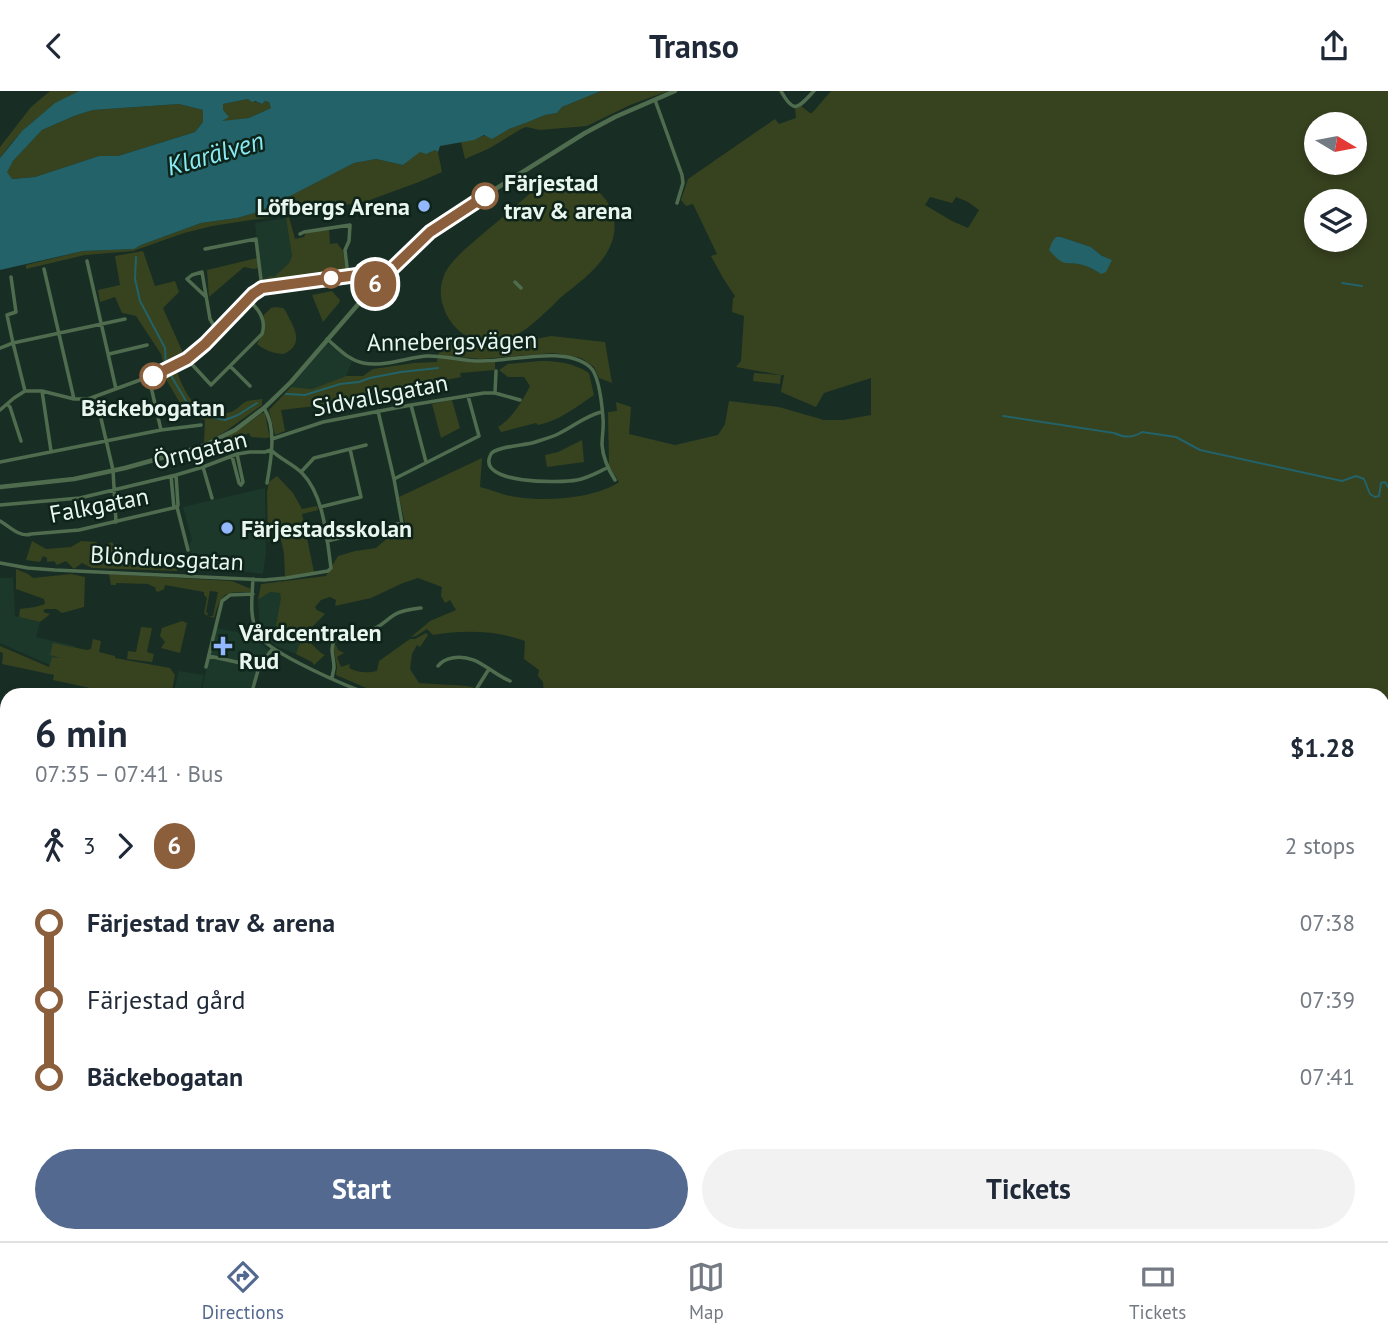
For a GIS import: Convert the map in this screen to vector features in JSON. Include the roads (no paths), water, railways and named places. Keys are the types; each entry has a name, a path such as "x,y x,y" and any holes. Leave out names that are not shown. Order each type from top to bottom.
{"street":[{"path":"0,487 74,479 113,470 201,447 235,430 264,408 292,381 373,287 430,232 614,117 675,91"},
{"path":"781,91 788,103 795,106 802,105 814,91"},
{"path":"655,100 683,178 677,203"},
{"path":"300,234 350,225 349,241 345,250 348,275"},
{"path":"205,249 256,239 262,288"},
{"path":"88,261 116,389"},
{"path":"44,269 74,399"},
{"path":"205,296 187,279 202,272 210,319 216,331"},
{"path":"0,410 25,391 42,391 74,399 96,397 173,367 187,359 262,288 348,275 361,276 373,287"},
{"path":"11,277 16,312 7,315 25,391"},
{"path":"516,282 520,288"},
{"path":"187,359 211,385 262,334 264,329 260,310 248,299"},
{"path":"0,348 125,319"},
{"name":"Annebergsvägen","path":"327,339 349,358 362,363 378,364 425,356 481,362 556,355 591,367 597,377 603,419 602,445 607,468 615,480"},
{"path":"109,354 147,345"},
{"path":"230,366 250,386"},
{"path":"495,393 496,371"},
{"path":"149,378 161,430"},
{"path":"42,391 51,452"},
{"name":"Sidvallsgatan","path":"272,439 323,422 468,396 495,393 520,400"},
{"path":"394,479 479,436 468,396"},
{"path":"96,397 113,470 116,522"},
{"path":"7,404 21,442"},
{"path":"411,405 426,462"},
{"path":"264,408 272,439 267,483"},
{"path":"327,541 402,523 378,411"},
{"path":"602,412 589,415 556,436 495,450 490,454 489,462 496,473 546,482 578,480 607,468"},
{"path":"1,461 161,430 201,425"},
{"path":"301,472 314,459 366,445"},
{"path":"320,507 361,497 350,449"},
{"name":"Örngatan","path":"0,505 80,498 203,467 235,455 271,450 310,482 320,507 331,568"},
{"path":"235,455 243,482 241,485 239,483 235,455"},
{"path":"203,467 212,498"},
{"path":"173,475 178,505 175,508"},
{"name":"Falkgatan","path":"0,521 26,536 79,530 175,508 188,550"},
{"name":"Blönduosgatan","path":"0,563 28,568 253,579 286,579 328,572 331,568"},
{"path":"253,579 253,617 261,639 289,658 356,688"},
{"path":"206,667 222,601 230,595 253,593"},
{"path":"332,678 332,643 341,633 348,630 371,630 405,610 421,608"},
{"path":"253,688 260,667 273,648"},
{"path":"209,656 260,667"},
{"path":"438,666 442,661 470,658 510,681"},
{"path":"477,688 489,669"}],"water":[{"name":"Klarälven","path":"79,91 601,91 562,107 557,113 509,129 492,139 484,135 474,140 440,146 438,152 420,152 403,165 376,159 354,163 261,211 237,218 201,223 134,249 83,251 0,270 0,158 22,131 55,103","holes":["248,99 262,104 269,102 271,108 249,118 222,121 229,117 223,110 223,104","179,104 203,110 203,122 195,132 118,156 99,156 35,177 12,179 7,172 13,161 42,130 74,116 93,110"]},
{"path":"1056,237 1091,247 1112,260 1106,272 1101,274 1086,266 1060,260 1049,250"}],"waterway":[{"path":"136,257 135,279 140,301 165,348 166,365 170,374 189,406 201,415 225,420 257,403"},
{"path":"1342,283 1362,286"},
{"path":"286,394 305,395 340,384 438,368"},
{"path":"1003,416 1125,436 1142,432 1176,437 1200,450 1342,481 1356,476 1364,479 1370,494 1375,497 1379,496 1381,483 1385,482 1388,487"}],"place":[{"name":"Färjestad trav & arena","path":"485,196"},
{"name":"Löfbergs Arena","path":"424,206"},
{"name":"Bäckebogatan","path":"153,376"},
{"name":"Färjestadsskolan","path":"227,528"},
{"name":"Vårdcentralen Rud","path":"223,646"}]}
